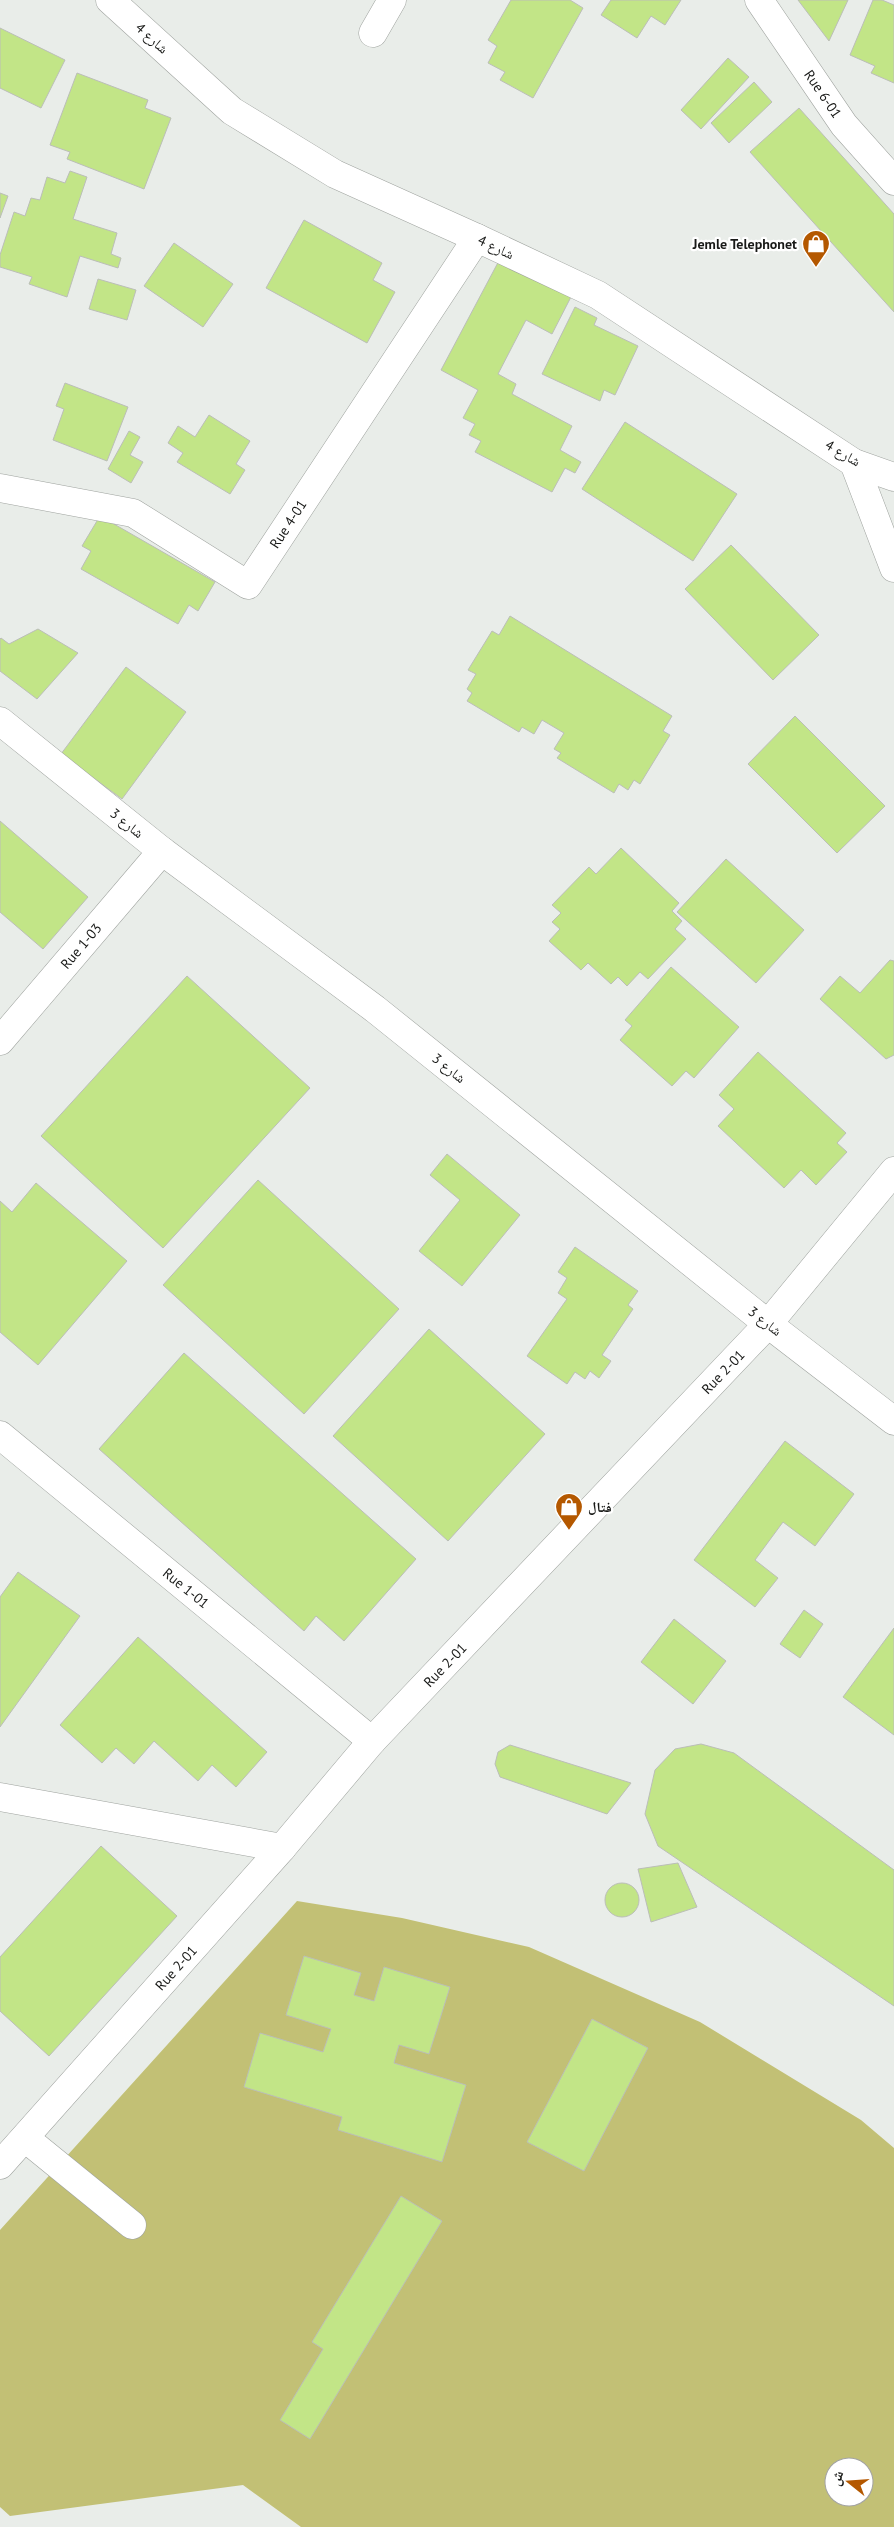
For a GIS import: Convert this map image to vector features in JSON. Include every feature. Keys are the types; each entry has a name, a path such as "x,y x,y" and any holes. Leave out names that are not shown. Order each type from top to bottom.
{"street":[{"name":"شارع 4","path":"110,0 232,111 334,174 598,295 854,463 894,477"},
{"path":"372,33 392,0"},
{"name":"Rue 6-01","path":"759,0 844,125 894,181"},
{"name":"Rue 4-01","path":"0,488 133,514 248,585 477,238"},
{"path":"854,463 894,568"},
{"name":"شارع 3","path":"0,721 162,851 375,1008 768,1324 894,1421"},
{"name":"Rue 1-03","path":"0,1041 162,851"},
{"name":"Rue 2-01","path":"0,2165 282,1848 372,1742 768,1324 894,1171"},
{"name":"Rue 1-01","path":"0,1435 372,1742"},
{"path":"0,1797 282,1848"},
{"path":"25,2138 132,2225"}],"shaded area":[{"path":"297,1901 402,1918 529,1947 700,2022 861,2120 894,2148 894,2527 301,2527 243,2485 10,2516 0,2507 0,2230"}],"building":[{"path":"511,0 570,0 583,8 533,98 500,80 505,72 488,63 497,46 488,40"},
{"path":"611,0 681,0 665,25 651,16 637,38 601,15"},
{"path":"798,0 848,0 829,41"},
{"path":"873,0 882,0 894,5 894,83 871,73 875,66 850,55"},
{"path":"0,28 65,60 41,108 0,88"},
{"path":"728,58 749,77 701,129 681,110"},
{"path":"77,73 148,100 145,108 171,118 144,189 67,159 70,152 50,145"},
{"path":"754,82 772,102 729,143 711,123"},
{"path":"799,108 894,214 894,312 750,152"},
{"path":"70,171 87,177 73,219 117,233 111,254 121,258 118,268 80,256 67,297 29,284 32,277 0,267 0,255 14,212 25,216 31,198 40,200 47,177 65,183"},
{"path":"0,193 8,196 0,218"},
{"path":"304,220 382,263 373,280 395,292 367,343 266,288"},
{"path":"174,243 233,284 203,327 144,286"},
{"path":"502,255 573,293 552,334 526,320 498,374 516,384 512,394 572,426 560,450 581,462 575,473 565,468 552,492 475,452 481,441 469,435 475,424 463,418 478,390 441,370"},
{"path":"98,279 136,290 127,320 89,309"},
{"path":"575,307 597,318 594,325 638,346 615,395 604,390 600,401 542,374"},
{"path":"65,383 128,407 107,461 53,440 64,409 56,406"},
{"path":"209,415 250,441 236,464 245,470 230,494 177,462 183,453 168,443 178,426 195,437"},
{"path":"625,422 737,494 693,561 582,489"},
{"path":"129,431 140,437 130,455 143,462 131,483 108,469"},
{"path":"100,516 215,582 198,611 189,605 178,624 81,569 91,551 82,546"},
{"path":"731,545 819,635 773,680 685,589"},
{"path":"510,616 672,716 663,731 670,735 640,784 634,780 628,790 619,784 614,793 557,758 561,753 554,749 564,733 542,720 534,734 522,727 519,732 467,701 472,693 467,689 476,674 468,670 492,631 499,635"},
{"path":"38,629 78,653 37,699 0,671 0,639 9,644"},
{"path":"126,667 186,712 122,799 61,754"},
{"path":"795,716 885,806 837,853 748,764"},
{"path":"0,821 88,897 43,949 0,912"},
{"path":"621,848 679,903 672,911 682,921 675,929 686,939 648,979 640,972 627,986 618,977 611,984 588,963 581,970 549,941 560,929 552,922 561,913 552,905 589,867 596,874"},
{"path":"726,859 804,930 756,983 677,912"},
{"path":"890,960 894,961 894,1055 886,1059 820,999 840,976 860,993"},
{"path":"671,967 739,1027 694,1078 686,1071 672,1086 620,1040 632,1026 625,1020"},
{"path":"187,976 310,1088 163,1248 41,1136"},
{"path":"758,1052 846,1133 837,1143 847,1152 816,1185 801,1170 784,1188 718,1126 734,1109 719,1095"},
{"path":"447,1154 520,1215 462,1286 419,1251 460,1200 430,1175"},
{"path":"258,1180 399,1309 304,1414 163,1285"},
{"path":"36,1183 127,1261 38,1365 0,1332 0,1201 12,1212"},
{"path":"575,1247 638,1291 628,1305 633,1309 602,1355 611,1361 599,1378 590,1371 585,1379 575,1372 567,1384 527,1356 567,1299 558,1293 567,1278 558,1272"},
{"path":"429,1329 545,1434 448,1541 333,1436"},
{"path":"184,1353 416,1559 344,1641 316,1616 304,1631 99,1449"},
{"path":"785,1441 854,1494 815,1546 783,1522 755,1560 778,1578 755,1607 694,1560"},
{"path":"18,1572 80,1616 0,1727 0,1597"},
{"path":"804,1610 823,1624 800,1658 780,1644"},
{"path":"674,1619 726,1661 693,1704 641,1662"},
{"path":"894,1628 894,1735 843,1697"},
{"path":"138,1637 267,1752 236,1787 212,1765 198,1781 154,1741 134,1764 116,1748 102,1763 60,1725"},
{"path":"701,1744 734,1753 894,1870 894,2006 658,1846 645,1814 655,1770 675,1749"},
{"path":"510,1745 631,1783 607,1814 500,1777 495,1764 498,1752"},
{"path":"101,1846 177,1916 49,2056 0,2011 0,1957"},
{"path":"678,1863 697,1907 651,1922 638,1869"},
{"path":"622,1883 629,1884 634,1888 638,1893 638,1907 634,1912 629,1916 622,1917 615,1916 610,1912 606,1907 605,1900 606,1893 610,1888 615,1884"},
{"path":"304,1956 361,1973 354,1995 374,2001 384,1967 450,1987 429,2054 399,2045 394,2063 466,2085 442,2162 338,2130 342,2117 244,2087 260,2033 323,2052 331,2029 286,2015"},
{"path":"592,2019 648,2048 584,2171 527,2142"},
{"path":"401,2196 442,2221 310,2439 280,2420 323,2349 312,2342"}],"place":[{"name":"Jemle Telephonet","path":"816,268"},
{"name":"فتال","path":"569,1531"}]}
